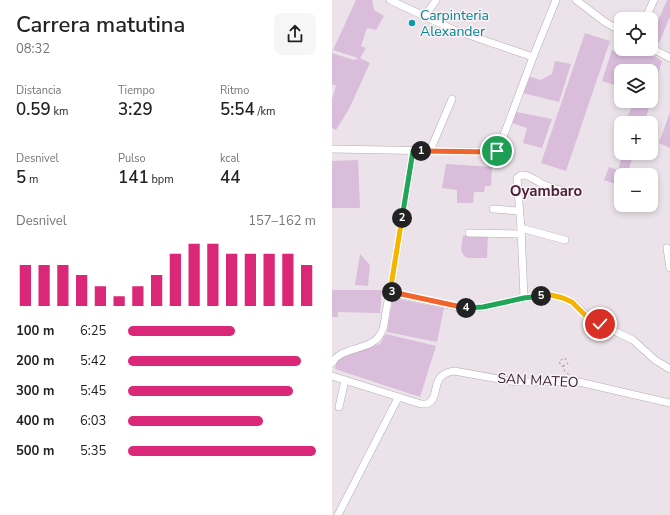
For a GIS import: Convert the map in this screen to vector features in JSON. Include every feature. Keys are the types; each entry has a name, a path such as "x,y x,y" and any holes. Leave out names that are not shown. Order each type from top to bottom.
{"street":[{"path":"390,0 454,30 533,57"},
{"path":"425,16 436,0"},
{"path":"332,150 497,151 500,148 533,57 556,0"},
{"path":"576,0 614,27"},
{"path":"648,12 654,0"},
{"path":"658,52 670,58"},
{"path":"430,151 452,99"},
{"path":"332,363 342,353 372,343 378,338 383,330 413,151"},
{"path":"524,298 517,178 521,175 525,175 546,186 575,193"},
{"path":"493,209 519,211"},
{"path":"469,233 521,231 565,240"},
{"path":"667,248 670,268"},
{"path":"390,292 468,308 483,307 524,298 551,295 563,298 572,302 589,319 632,340 655,360 670,369"},
{"name":"SAN MATEO","path":"332,376 421,404 428,404 435,393 437,382 441,376 448,372 516,382 578,382 670,403"},
{"path":"339,407 345,380"},
{"path":"338,515 398,398"}],"path":[{"path":"563,366 565,372 575,377 578,382"}],"shaded area":[{"path":"356,0 372,0 374,10 384,16 376,30 367,28 361,46 366,48 360,58 370,63 349,109 336,130 332,128 332,99 336,86 332,84 332,53 354,60 358,58 333,50"},
{"path":"667,0 670,0 670,17 658,45 658,21"},
{"path":"585,33 610,41 566,171 541,163"},
{"path":"612,50 614,51 614,56 654,56 662,61 658,75 658,64 614,64 614,85 602,81"},
{"path":"555,61 571,64 559,102 523,93 528,76 541,80 552,74"},
{"path":"631,108 649,108 646,116 628,116"},
{"path":"516,112 552,119 542,148 523,143 527,128 512,123"},
{"path":"670,112 670,148 659,143"},
{"path":"358,160 360,208 332,208 332,161"},
{"path":"621,160 632,160 629,168 619,168"},
{"path":"446,164 492,167 491,186 485,186 484,192 474,192 473,203 457,203 457,190 442,188"},
{"path":"609,167 614,169 614,184 604,180"},
{"path":"488,234 487,258 468,258 464,256 461,250 463,236"},
{"path":"360,254 370,265 368,286 355,285"},
{"path":"332,290 382,290 380,313 338,312 338,317 332,317"},
{"path":"393,298 444,308 437,342 387,332"},
{"path":"386,334 436,346 420,397 335,369 337,359 380,344"}],"place":[{"name":"Carpinteria Alexander","path":"412,23"}],"district":[{"name":"Oyambaro","path":"546,191"}],"route":[{"path":"497,151 413,151 390,292 468,308 483,307 524,298 551,295 572,302 589,319 600,324"}]}
